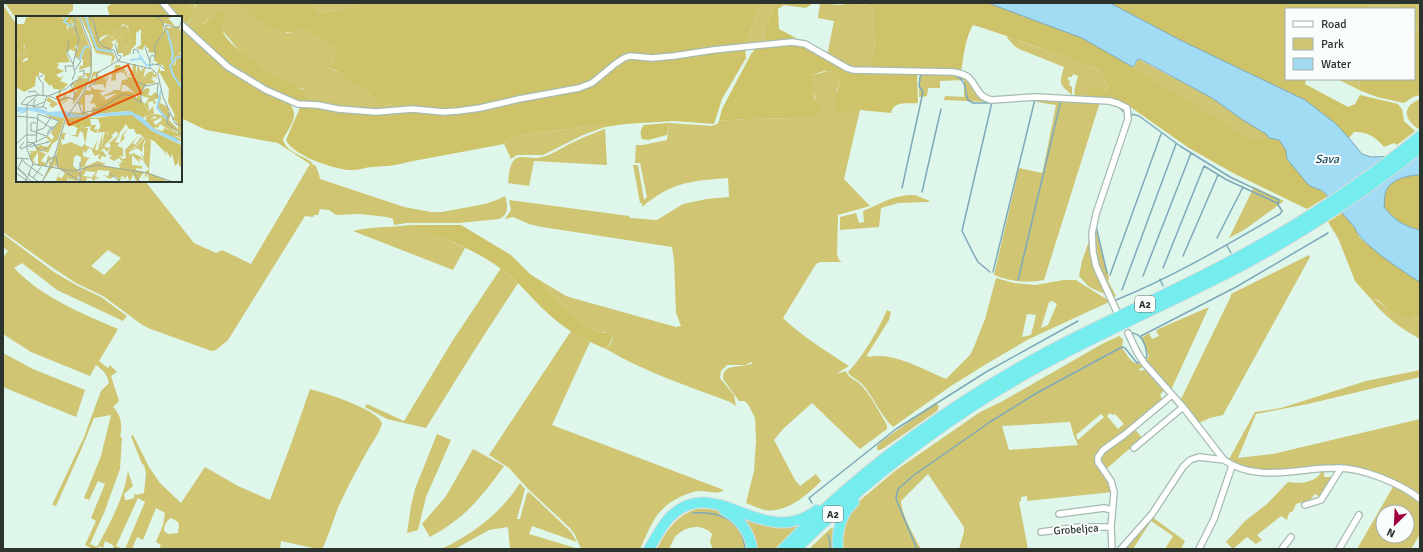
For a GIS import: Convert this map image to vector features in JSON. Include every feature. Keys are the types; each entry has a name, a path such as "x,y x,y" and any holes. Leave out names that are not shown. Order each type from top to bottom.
{"highway":[{"name":"A2","path":"783,549 846,490 882,460 925,429 1002,378 1074,338 1224,265 1309,216 1367,177 1420,136"},
{"name":"A2","path":"796,549 834,513 872,481 944,426 978,403 1025,375 1085,343 1233,270 1269,250 1318,221 1375,182 1420,148"},
{"path":"838,549 838,535 840,524 844,515 851,504 866,491 872,481"},
{"path":"649,549 667,520 678,511 691,505 705,502 715,503 761,520 786,523 804,518 832,496 846,490"},
{"path":"655,549 668,526 676,517 688,510 702,506 724,510 737,519 749,535 752,549"}],"street":[{"path":"163,3 174,16"},
{"path":"182,25 228,67 266,90 298,104 361,112 388,112 412,108 443,112 480,108 587,86 615,64 630,56 652,58 792,42 805,44 817,52 853,70 953,72 961,74 968,77 979,94 984,98 991,100 1036,97 1109,101 1117,103 1127,108 1128,119 1096,214 1092,233 1093,252 1096,266 1116,310"},
{"path":"1128,334 1144,363 1183,407 1224,460 1232,466 1248,471 1271,473 1341,468 1361,472 1390,481 1420,499"},
{"name":"Grobeljca","path":"1112,549 1111,527 1114,492 1111,481 1098,461 1098,457 1100,453 1172,395"},
{"path":"1134,448 1183,407"},
{"path":"1121,549 1152,514 1183,467 1190,460 1199,457 1224,460"},
{"path":"1199,549 1214,519 1232,466"},
{"path":"1305,505 1321,500 1341,468"},
{"name":"Grobeljca","path":"1059,514 1104,508 1112,510"},
{"path":"1339,549 1359,516"},
{"name":"Grobeljca","path":"1041,532 1080,527 1111,527"},
{"path":"1282,549 1291,537"}],"green space":[{"path":"5,3 73,3 73,10 66,16 16,16 16,19"},
{"path":"190,3 193,3 196,7 198,4 197,3 241,3 287,33 305,30 336,48 336,54 329,68 354,83 376,101 385,105 391,104 395,110 372,111 305,102 303,89 292,86 263,71 260,67 242,54 222,30 215,16 205,22 194,35 185,27 191,19 188,7"},
{"path":"313,3 363,3 355,7 318,13"},
{"path":"761,3 776,3 765,27 764,44 747,44 749,35"},
{"path":"820,3 840,5 850,3 868,5 872,9 874,34 876,40 870,69 851,68 827,56 834,21 818,18"},
{"path":"1371,3 1400,3 1397,8 1368,8"},
{"path":"1420,3 1420,33 1415,26 1415,11"},
{"path":"3,5 16,24 16,182 146,182 194,243 216,253 222,250 251,264 310,164 315,165 320,179 404,207 431,212 442,212 485,204 505,196 507,203 505,215 499,219 459,223 407,223 394,225 393,219 387,217 360,214 336,215 329,210 320,209 318,215 314,215 313,217 305,216 228,340 216,350 212,351 148,328 103,296 76,283 3,232","holes":["108,250 121,258 104,275 91,266"]},
{"path":"1008,35 1020,41 1100,71 1109,87 1107,90 1093,86 1086,97 1074,96 1078,76 1073,74 1072,77 1068,77 1068,80 1070,81 1069,85 1072,87 1072,95 1062,86 1061,83 1064,67 1019,49 1007,38"},
{"path":"1138,59 1212,98 1243,120 1267,134 1269,138 1248,139 1134,67"},
{"path":"828,71 835,72 840,76 839,86 836,91 860,110 844,179 870,206 838,215 837,254 839,260 842,262 820,262 816,264 783,318 807,338 849,366 836,374 846,371 850,377 863,387 871,397 887,425 887,429 860,449 812,403 783,429 774,440 795,480 800,486 816,474 821,481 796,502 780,509 764,510 746,503 754,471 756,440 755,418 745,401 739,401 723,379 726,370 729,368 749,365 753,363 751,362 746,365 727,365 721,371 720,378 734,395 736,406 730,402 651,372 606,349 611,343 613,337 605,332 600,333 583,323 568,311 541,281 566,296 676,327 681,326 676,313 674,260 672,247 542,227 529,224 513,217 505,219 511,210 509,200 629,216 630,218 657,220 683,204 707,199 729,197 728,178 703,180 682,184 672,188 663,192 642,207 633,165 638,165 644,200 647,197 640,163 635,163 636,143 636,145 643,145 667,140 669,123 712,126 717,124 719,121 803,118 816,100 813,91 812,75"},
{"path":"920,73 955,74 967,78 990,102 944,100 945,96 964,97 964,80 940,81 940,88 928,88 927,96 919,97"},
{"path":"1339,80 1360,80 1359,90"},
{"path":"1036,98 1100,102 1044,280 1019,281 994,275 1019,168 1042,173 1043,170 1056,105 1037,102"},
{"path":"1420,99 1419,129 1410,121 1407,113 1410,105"},
{"path":"589,125 604,125 605,127 583,135 543,155 517,155 511,159 504,144 508,139 539,132 570,129"},
{"path":"605,129 607,165 534,161 529,186 508,183 510,167 515,159 521,157 539,158 546,156"},
{"path":"1254,187 1284,201 1244,230 1229,238"},
{"path":"915,195 930,201 898,203 881,208 879,227 840,230 840,217 856,213 859,223 864,222 863,211 900,196"},
{"path":"409,225 437,235 465,248 453,270 353,231 367,228"},
{"path":"1095,225 1109,277 1108,281 1116,296 1113,298 1101,273 1095,250"},
{"path":"3,234 54,272 101,297 127,316 123,321 57,290 22,263 14,268 37,288 63,304 118,329 99,361 108,368 110,365 117,372 111,376 119,401 113,407 120,417 121,425 120,436 122,438 120,469 104,513 90,544 97,547 107,529 120,501 128,471 133,486 124,494 125,500 134,498 135,493 136,495 144,493 146,473 131,436 133,435 149,467 160,483 181,503 205,467 238,486 270,500 310,389 361,407 371,412 382,423 378,433 349,484 322,549 313,549 281,541 280,549 159,549 161,545 156,542 163,525 165,513 156,508 143,540 137,537 132,549 125,549 145,502 138,498 116,546 123,549 114,549 113,545 105,541 103,548 99,546 98,549 93,549 85,545 96,521 91,518 105,484 98,481 89,500 84,498 101,456 111,415 94,418 56,506 52,505 84,437 101,391 109,383 104,372 96,365 90,376 31,352 3,334 3,255 4,256 8,251 3,247","holes":["171,518 178,522 178,533 168,534 164,531 164,527"]},
{"path":"1090,238 1107,295 1089,287 1079,276 1082,261"},
{"path":"1309,255 1310,257 1223,415 1210,418 1199,423 1180,401 1231,294"},
{"path":"501,268 518,283 426,428 387,419 365,407 367,404 404,421 453,340"},
{"path":"996,278 1014,283 1035,285 1064,280 1076,280 1109,302 1029,339 951,386 893,427 884,417 866,389 848,372 870,343 887,310 891,312 889,320 867,355 868,357 878,356 898,359 918,366 946,379 970,355 985,319","holes":["1052,301 1057,304 1048,325 1041,328 1049,302","1027,314 1036,315 1031,335 1022,337"]},
{"path":"1370,298 1396,312 1420,318 1420,339 1393,321"},
{"path":"1209,307 1171,390 1145,361 1149,356 1141,338 1149,333 1152,339 1159,336 1156,330"},
{"path":"571,331 590,342 552,425 724,490 716,493 701,491 690,493 672,502 659,513 640,549 581,549 570,528 528,489 509,468 489,455"},
{"path":"1119,336 1123,339 1122,348 1131,360 1139,364 1144,364 1143,367 1139,369 1140,371 1147,369 1165,389 1160,395 1163,400 1096,458 1108,476 1113,492 1027,501 1027,496 1021,497 1021,501 1019,502 1028,549 959,549 964,527 928,474 901,501 906,519 921,549 840,549 840,532 852,507 895,471 980,412 1001,402 1102,344","holes":["1110,413 1112,415 1115,414 1124,424 1118,429 1107,416","1101,414 1104,417 1078,440 1076,435","1070,422 1078,445 1009,450 1002,426"]},
{"path":"3,353 33,369 85,390 76,417 3,387"},
{"path":"1420,370 1420,377 1308,404 1256,414 1238,458 1273,454 1420,419 1420,496 1390,478 1364,471 1262,471 1243,467 1228,461 1255,412 1281,408 1366,381"},
{"path":"937,404 939,406 937,411 884,448 877,450 877,446 882,441 933,405"},
{"path":"1134,428 1142,438 1105,470 1100,464 1100,454"},
{"path":"437,434 451,440 426,497 418,530 407,533 415,489"},
{"path":"473,449 504,466 480,498 463,515 430,537 422,524 446,496"},
{"path":"1322,470 1324,470 1324,477 1333,477 1320,497 1315,494 1310,500 1296,504 1293,511 1289,513 1287,520 1281,516 1257,535 1262,540 1256,544 1247,537 1233,549 1226,542 1245,521 1267,504 1288,482 1308,482 1317,478"},
{"path":"520,483 525,489 517,519 520,519 527,493 529,492 571,532 577,542 532,526 529,534 579,549 510,549 508,527 489,530 455,549 441,549 464,537 485,522 504,504"},
{"path":"1394,485 1420,501 1420,534 1415,542 1415,504 1383,504"},
{"path":"696,509 718,510 728,514 740,527 750,549 713,549 710,542 712,534 703,528 694,527 688,528 679,533 675,537 669,549 657,549 672,525 689,512"},
{"path":"736,513 803,522 775,549 755,549"},
{"path":"1152,517 1185,541 1181,549 1165,549 1173,536 1151,521 1133,549 1125,549"},
{"path":"1375,518 1375,544 1414,544 1411,549 1357,549"},
{"path":"831,528 835,529 835,549 809,549"}],"shaded area":[{"path":"113,3 162,3 172,16 110,16 107,7"},
{"path":"165,3 190,3 188,7 193,15 185,27 182,24 182,16 175,16"},
{"path":"241,3 313,3 318,13 354,7 363,3 761,3 747,44 664,56 630,55 589,84 467,109 395,110 391,104 380,105 368,93 335,70 329,68 336,54 335,48 305,30 288,32 274,29 256,18 241,5"},
{"path":"776,3 813,3 806,8 784,5 778,9 779,29 796,38 797,41 764,44 765,27"},
{"path":"850,3 988,3 1082,38 1134,67 1248,138 1269,138 1279,140 1286,150 1287,159 1306,182 1310,186 1319,189 1328,196 1307,209 1233,173 1189,148 1129,106 1086,97 1093,86 1107,90 1109,87 1100,71 1018,40 973,25 966,41 961,71 870,69 876,40 874,34 872,9 868,5"},
{"path":"1110,3 1371,3 1368,8 1285,8 1285,80 1306,80 1305,84 1348,107 1355,104 1360,95 1398,104 1402,109 1404,121 1415,131 1397,145 1394,143 1384,147 1378,140 1367,134 1354,132 1349,138 1327,118 1290,93 1182,41"},
{"path":"1400,3 1419,3 1415,9 1415,8 1397,8"},
{"path":"222,11 226,15 226,19 221,26 224,33 233,45 264,71 305,91 305,102 299,102 272,91 240,74 194,35 203,24"},
{"path":"182,27 216,59 287,101 293,110 294,115 283,139 284,143 290,150 313,164 310,164 278,143 206,130 182,118"},
{"path":"1415,27 1420,33 1420,95 1413,97 1404,103 1377,97 1359,90 1360,80 1415,80"},
{"path":"786,44 802,45 840,67 917,73 918,103 898,104 891,113 860,110 837,111 834,101 839,85 839,76 836,73 826,71 812,75 814,97 822,111 819,115 803,118 719,121 722,109 751,54 756,48"},
{"path":"745,47 746,58 722,99 714,124 674,121 625,124 605,127 604,125 589,125 570,129 539,132 508,139 504,144 390,166 370,167 358,170 337,168 306,157 297,152 286,140 300,107 304,105 334,110 413,110 446,113 580,89 628,58"},
{"path":"669,123 667,135 648,140 642,139 641,132 644,125"},
{"path":"1420,175 1420,230 1409,227 1400,222 1384,207 1386,189 1389,185 1397,180"},
{"path":"1342,213 1355,228 1360,238 1420,282 1420,318 1405,318 1388,309 1378,300 1370,298 1355,281 1338,238 1328,222"},
{"path":"409,225 461,225 511,255 530,274 541,281 568,311 583,323 600,333 604,332 613,336 610,343 606,349 580,337 549,315 522,287 490,261 456,244"}],"water":[{"name":"Sava","path":"988,3 1110,3 1182,41 1305,100 1335,123 1362,154 1371,157 1420,155 1420,175 1400,178 1392,183 1386,191 1384,207 1400,222 1409,227 1420,230 1420,282 1383,257 1365,242 1323,191 1310,186 1306,182 1287,159 1286,150 1279,140 1269,138 1266,134 1212,98 1140,59 1137,60 1133,67 1082,38"}],"waterway":[{"path":"902,188 923,92 919,86 920,77 923,73"},
{"path":"952,74 961,79 963,82 968,100 973,103 991,103"},
{"path":"993,272 1035,99"},
{"path":"1018,280 1061,100"},
{"path":"990,272 978,262 962,231 992,102"},
{"path":"1114,105 1119,107 1125,113"},
{"path":"922,192 941,109"},
{"path":"1131,118 1132,114 1139,116 1180,146 1230,177 1279,200 1278,204"},
{"path":"1110,275 1161,134"},
{"path":"1122,290 1176,144"},
{"path":"1143,276 1191,153"},
{"path":"1116,300 1200,260 1280,214 1282,211 1277,203 1227,180 1204,166 1163,268"},
{"path":"1183,256 1218,175"},
{"path":"1217,238 1243,187"},
{"path":"1096,226 1107,273"},
{"path":"1141,336 1236,287 1328,233"},
{"path":"1227,246 1231,253"},
{"path":"1160,279 1163,286"},
{"path":"812,503 809,498 896,429 986,372 1078,321"},
{"path":"1132,333 1139,336 1143,341 1147,356 1145,360"},
{"path":"917,549 896,498 898,489 914,475 990,422 1035,394 1120,348 1125,348 1137,363 1142,361"},
{"path":"693,513 712,514 728,519 739,531 743,539 745,549"},
{"path":"828,535 830,549"}]}
